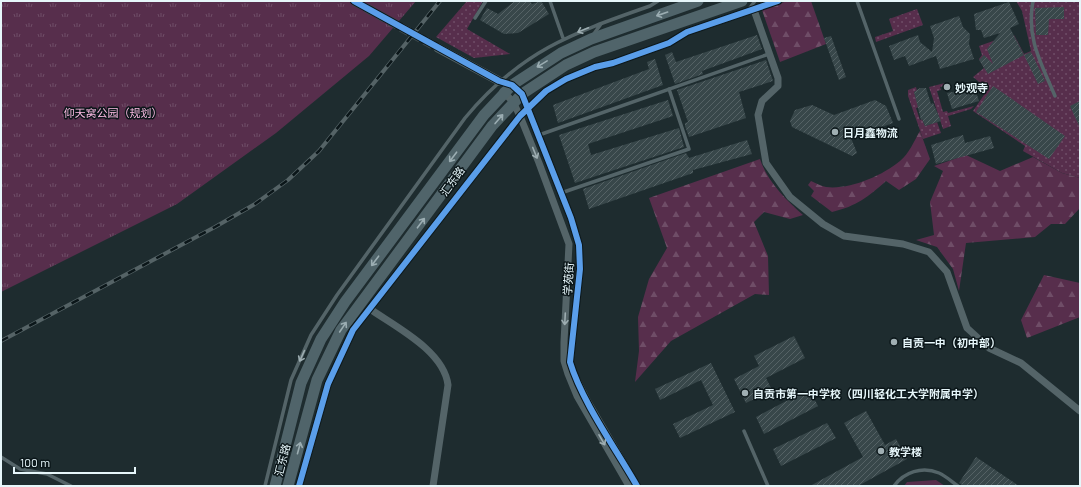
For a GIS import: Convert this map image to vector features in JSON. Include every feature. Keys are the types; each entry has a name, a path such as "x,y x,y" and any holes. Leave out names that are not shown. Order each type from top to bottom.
{"main road":[{"name":"汇东路","path":"275,486 301,383 321,339 345,302 484,115 508,89 561,53 591,39 698,1"},
{"name":"汇东路","path":"288,486 317,380 341,330 492,126 513,102 522,94 554,73 594,52 742,1"}],"street":[{"path":"299,486 328,384 353,330 520,116 546,91 573,76 595,67 613,63 669,43 687,32 778,1"},
{"path":"751,11 778,78 778,86 762,101 758,115 766,163 790,197 823,224 844,236 903,244 929,252 947,272 966,328 989,348 1021,363 1080,411"},
{"path":"438,48 499,81"},
{"name":"学苑街","path":"499,81 508,89 522,94 561,193 579,245 580,268 570,362 588,402 637,486"},
{"name":"学苑街","path":"499,81 508,89 520,116 569,244 564,361 577,396 629,486"},
{"path":"370,309 427,349 438,361 447,376 448,385 433,486"}],"lane":[{"path":"475,18 486,1"},
{"path":"550,1 563,38"},
{"path":"265,486 291,380 311,335 337,295 465,118 499,81 526,60 563,38 650,6 658,1"},
{"path":"751,11 755,1"},
{"path":"857,1 898,119"},
{"path":"1033,1 1031,11 1032,37 1055,96"},
{"path":"591,39 601,23"},
{"path":"538,135 769,54"},
{"path":"561,193 689,149 669,89"},
{"path":"744,431 768,486"},
{"path":"1,457 20,469 47,474 71,486"},
{"path":"894,486 901,477 909,473 923,471 939,473 958,486"}],"green space":[{"name":"仰天窝公园（规划）","path":"1,1 416,1 369,56 276,133 177,204 1,292"},
{"path":"467,1 483,1 467,29 510,54 474,58 436,37"},
{"path":"787,1 811,1 826,44 780,62 762,10"},
{"path":"1016,1 1080,1 1080,178 1062,173 1023,151 1025,146 973,111 988,89 973,77 984,68 979,59 982,55 979,46 996,40 998,43 1014,35 1024,54 1031,51 1022,11"},
{"path":"917,9 923,25 876,42 875,37 893,31 889,19"},
{"path":"945,83 946,86 940,87 941,90 937,91 943,112 947,111 948,113 974,106 971,109 948,116 951,126 943,129 929,87"},
{"path":"916,87 917,91 914,92 919,107 916,108 920,120 922,119 925,126 937,122 941,133 923,139 908,96 908,90"},
{"path":"920,131 930,159 916,179 899,190 886,181 862,200 841,210 832,212 811,196 814,191 808,185 811,181 826,187 845,186 865,181 893,167 909,151"},
{"path":"966,155 1000,171 1033,157 1062,173 1080,178 1080,208 1065,224 1051,224 1035,237 966,243 959,291 953,269 937,247 916,240 934,235 930,202 943,171 934,166"},
{"path":"760,159 772,182 790,203 803,215 790,219 764,212 754,222 768,256 769,295 755,294 671,341 635,382 639,351 638,317 649,279 667,248 649,198"},
{"path":"1044,275 1080,283 1080,317 1027,338 1021,320"},
{"path":"936,480 945,486 904,486 907,482"}],"building":[{"path":"515,1 530,1 532,4 541,1 549,14 518,33 504,34 480,20 487,8 498,14"},
{"path":"1009,2 1019,24 1010,28 1024,55 988,74 979,60 984,55 993,64 987,49 1000,33 984,38 981,30 976,30 974,14"},
{"path":"1064,7 1064,19 1049,19 1048,35 1036,35 1035,8"},
{"path":"959,16 963,27 970,34 969,44 974,59 940,69 936,56 909,66 905,56 894,60 889,46 918,35 920,42 932,52 934,38 930,26"},
{"path":"757,35 762,49 702,71 703,74 675,84 665,55 672,52 676,62"},
{"path":"831,36 846,77 839,80 824,38"},
{"path":"1031,52 1045,81 1038,84 1024,55"},
{"path":"655,59 663,85 558,123 553,105 649,69 647,62"},
{"path":"766,60 773,81 739,92 746,118 689,137 685,126 685,123 688,122 677,90"},
{"path":"963,84 964,89 974,86 979,101 952,109 947,93 958,91 956,86"},
{"path":"993,86 1065,136 1049,159 976,112"},
{"path":"920,88 926,88 931,104 933,103 941,121 925,126 922,119 921,120 914,92"},
{"path":"668,100 673,116 588,144 591,155 679,128 684,147 575,183 559,135"},
{"name":"日月鑫物流","path":"875,100 886,106 893,123 851,138 857,153 852,156 792,127 790,121 795,110 812,105 834,115"},
{"path":"1080,101 1080,128 1070,106"},
{"path":"963,135 965,143 990,136 994,148 936,164 931,145"},
{"path":"747,140 752,154 693,170 693,173 589,209 583,189 686,153 689,158"},
{"path":"794,336 805,358 766,378 772,390 746,403 734,379 759,366 754,356"},
{"path":"711,363 735,412 680,438 673,424 713,405 701,380 660,400 655,389"},
{"path":"809,389 818,406 764,434 756,417"},
{"name":"教学楼","path":"866,411 885,445 896,439 907,459 858,486 810,486 863,457 844,423"},
{"path":"827,423 836,438 781,466 773,449"},
{"path":"976,457 1019,486 963,486 959,483"}],"tunnel":[{"path":"354,1 438,48"}],"railway":[{"path":"1,341 215,227 255,204 288,180 319,151 440,1"}],"cycle path":[{"path":"354,1 499,81 512,85 522,94 571,218 579,245 580,269 570,362 575,377 591,409 637,486"},
{"path":"299,486 328,384 353,330 520,116 546,91 566,79 595,67 613,63 669,43 687,32 778,1"}],"place":[{"name":"妙观寺","path":"947,87"},
{"name":"日月鑫物流","path":"835,132"},
{"name":"自贡一中（初中部）","path":"894,342"},
{"name":"自贡市第一中学校（四川轻化工大学附属中学）","path":"745,393"},
{"name":"教学楼","path":"881,451"}]}
